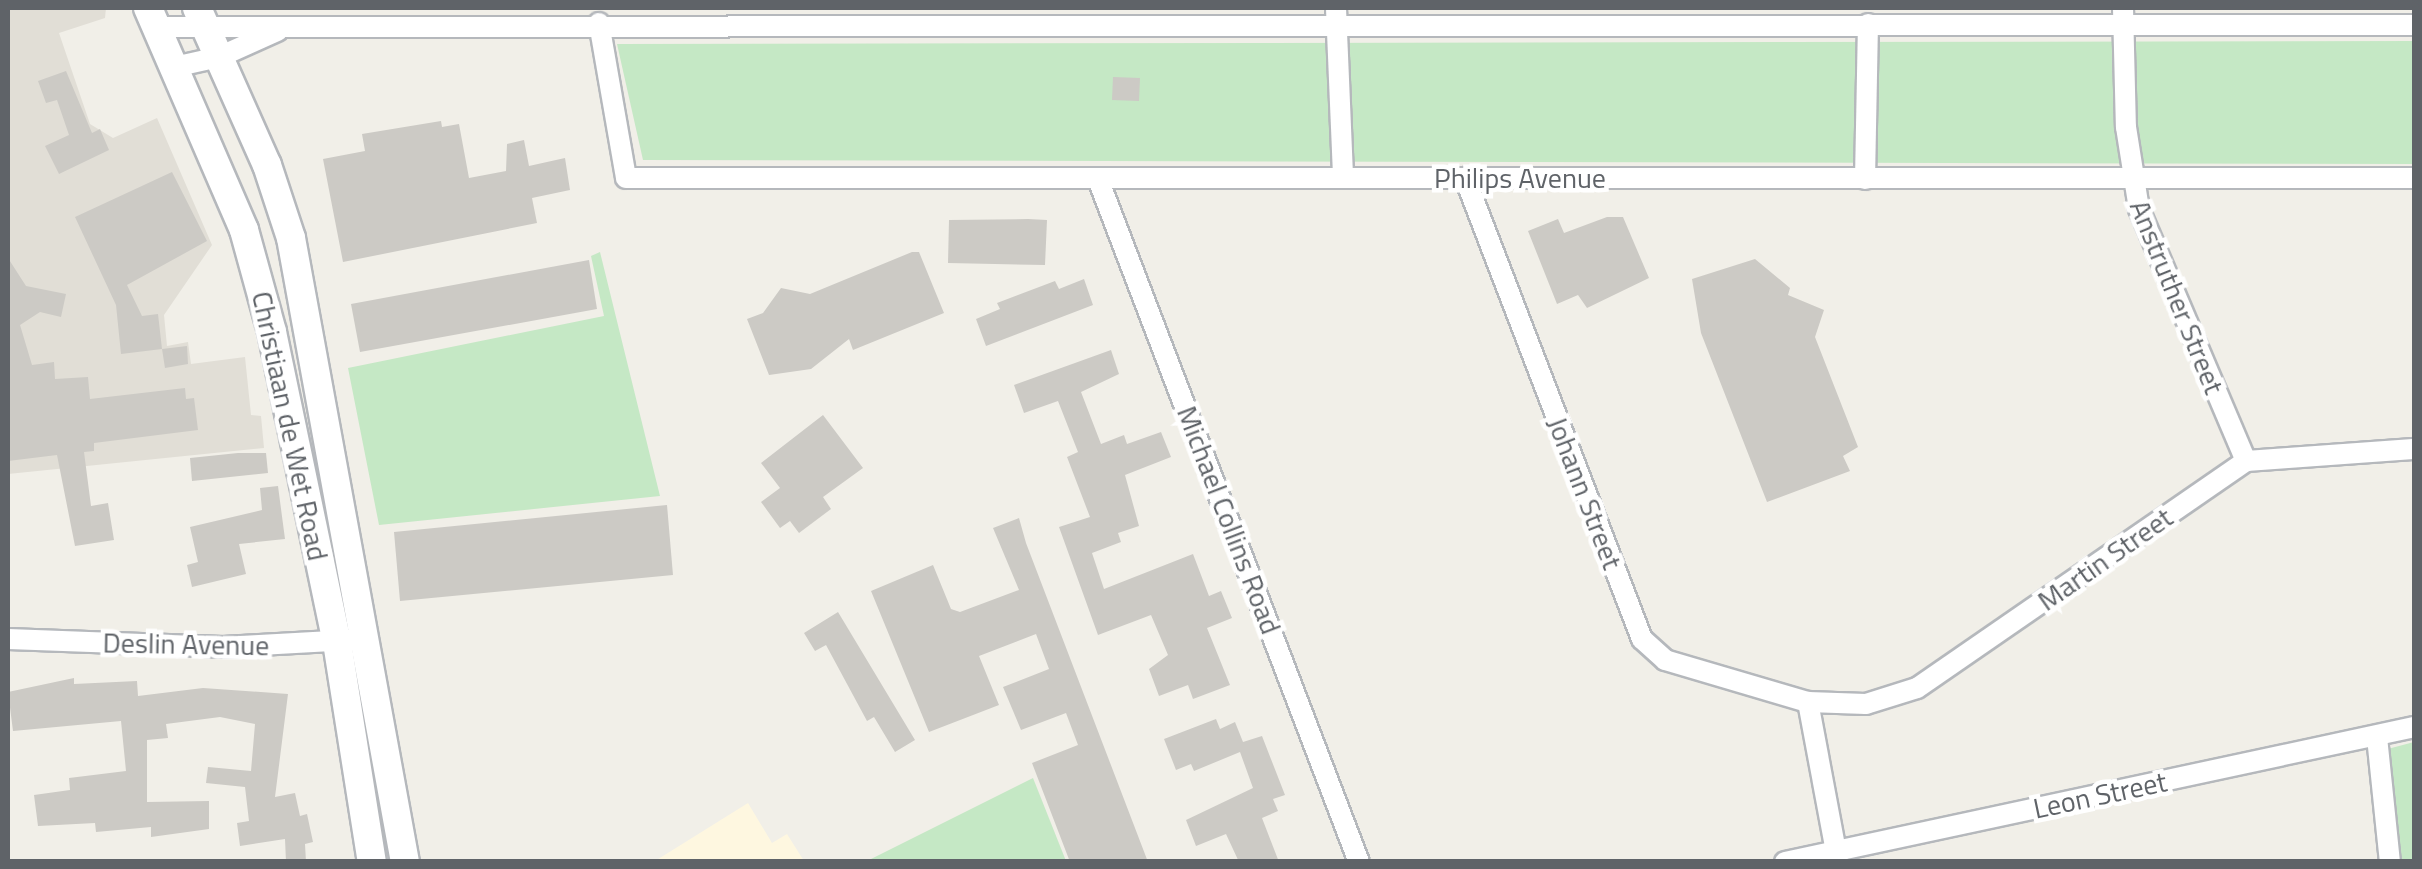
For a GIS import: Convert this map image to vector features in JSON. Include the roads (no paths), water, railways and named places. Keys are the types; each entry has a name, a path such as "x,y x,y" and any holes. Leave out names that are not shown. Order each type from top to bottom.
{"main road":[{"name":"Christiaan de Wet Road","path":"200,16 291,238 351,640 372,862"},
{"name":"Christiaan de Wet Road","path":"152,17 254,264 405,862"}],"street":[{"path":"1336,15 1343,176"},
{"path":"152,17 200,16 279,30 1336,15 1868,24 2123,16 2414,25"},
{"name":"Anstruther Street","path":"2123,16 2133,182 2163,277 2246,461"},
{"name":"Philips Avenue","path":"599,23 626,178 1098,180 1343,176 2133,182 2414,178"},
{"path":"1865,179 1868,24"},
{"path":"174,67 219,57 279,30"},
{"name":"Johann Street","path":"1465,178 1642,639 1665,660 1808,702"},
{"name":"Michael Collins Road","path":"1098,180 1359,862"},
{"path":"2246,461 2414,449"},
{"name":"Martin Street","path":"1808,702 1866,704 1916,688 2246,461"},
{"name":"Deslin Avenue","path":"8,639 223,648 351,640"},
{"path":"1808,702 1837,856"},
{"name":"Leon Street","path":"1785,862 1837,856 2414,727"},
{"path":"2377,736 2390,862"}]}
